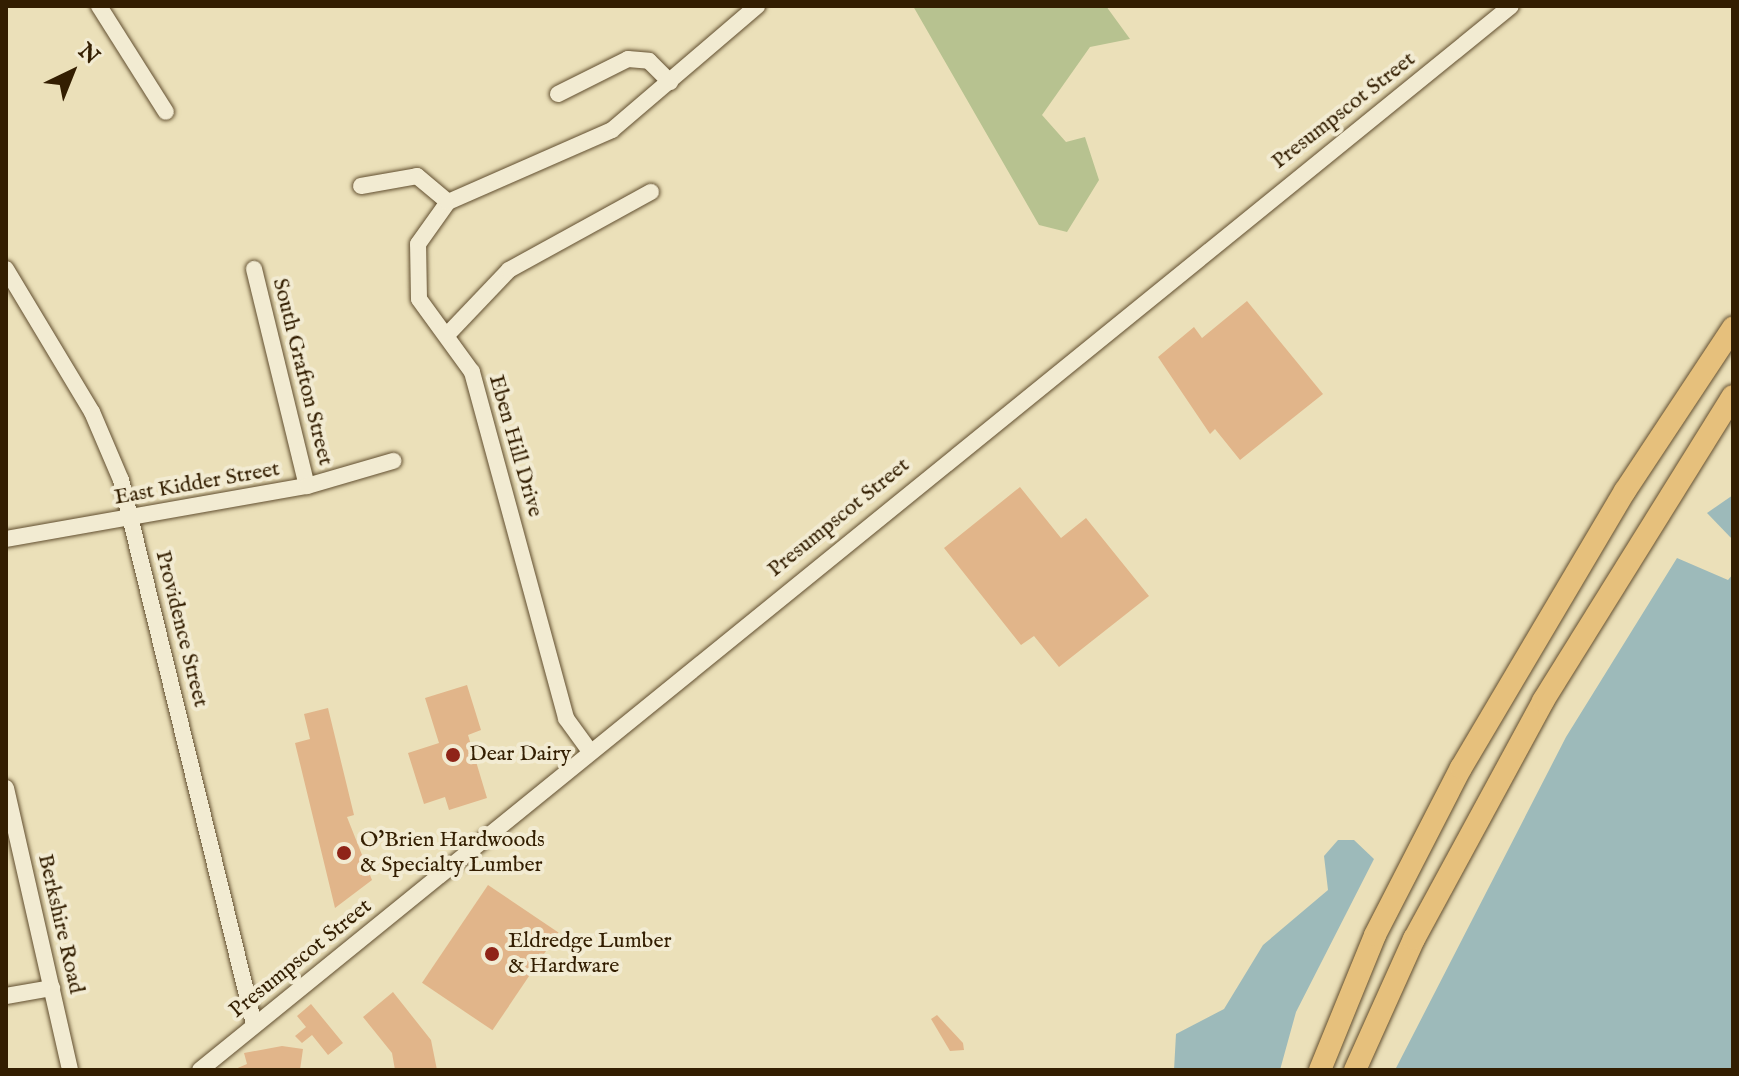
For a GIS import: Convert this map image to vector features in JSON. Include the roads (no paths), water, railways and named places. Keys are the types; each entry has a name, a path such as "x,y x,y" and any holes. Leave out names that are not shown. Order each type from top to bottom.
{"highway":[{"path":"1320,1070 1376,933 1461,768 1625,491 1733,328"},
{"path":"1355,1070 1414,939 1543,701 1733,396"}],"street":[{"path":"99,6 166,112"},
{"path":"361,186 417,176 448,202 612,130 757,6"},
{"name":"Presumpscot Street","path":"200,1070 589,750 1511,6"},
{"path":"558,94 628,59 649,61 670,82"},
{"path":"448,334 509,270 651,192"},
{"name":"Eben Hill Drive","path":"448,202 418,244 414,280 479,392 566,718 589,750"},
{"name":"Providence Street","path":"6,269 105,436 132,518 254,1024"},
{"name":"South Grafton Street","path":"254,269 307,486"},
{"name":"East Kidder Street","path":"6,539 307,486 393,461"},
{"name":"Berkshire Road","path":"6,788 14,859 52,988 70,1070"},
{"path":"6,996 52,988"}],"water":[{"path":"1733,495 1733,540 1707,513"},
{"path":"1677,558 1728,580 1733,574 1733,1070 1395,1070 1566,737"},
{"path":"1338,840 1354,840 1374,859 1296,1012 1280,1070 1174,1070 1176,1034 1224,1009 1263,945 1328,890 1324,856"}],"place":[{"name":"Dear Dairy","path":"453,755"},
{"name":"O'Brien Hardwoods & Specialty Lumber","path":"344,853"},
{"name":"Eldredge Lumber & Hardware","path":"492,954"}]}
